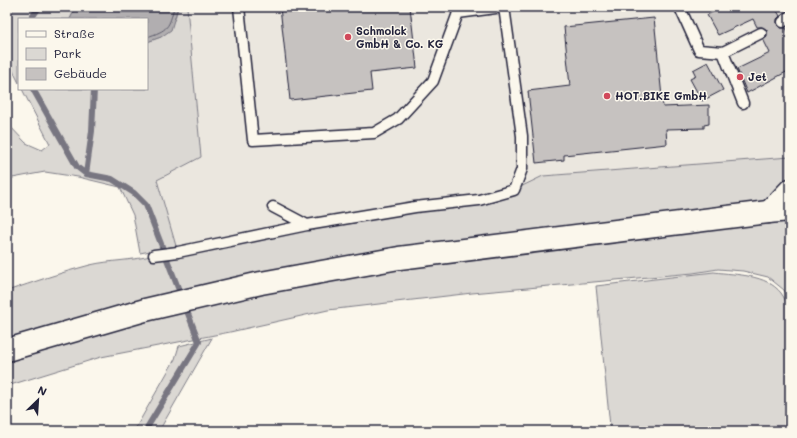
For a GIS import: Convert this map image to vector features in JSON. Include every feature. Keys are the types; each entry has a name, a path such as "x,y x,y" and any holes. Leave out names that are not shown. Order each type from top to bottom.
{"main road":[{"path":"7,350 145,310 261,283 399,258 790,210"}],"street":[{"path":"768,212 790,189"}],"lane":[{"path":"154,255 178,252 307,225 415,207 479,200 514,190 522,169 522,136 503,7 457,10 433,81 398,119 374,133 253,140 239,7"},
{"path":"683,7 682,10 699,50 723,52 761,33"},
{"path":"723,52 744,102"},
{"path":"273,207 307,225"}],"shaded area":[{"path":"187,7 790,7 790,157 543,176 514,190 176,246 157,180 201,157"}],"green space":[{"path":"11,7 76,7 70,18 18,18 18,81 7,59 7,11"},
{"path":"178,7 187,7 201,157 157,180 176,246 140,253 133,215 120,187 78,177 45,172 7,179 7,123 26,143 42,150 50,144 23,90 148,90 148,42 161,37 175,19"},
{"path":"790,157 790,300 784,290 768,277 743,271 718,269 693,273 472,293 328,310 230,332 101,357 7,386 7,291 48,277 98,263 138,258 514,190 543,176"},
{"path":"714,272 750,276 759,279 775,287 784,297 790,310 789,431 608,431 610,426 596,286"},
{"path":"212,338 159,431 134,431 175,359 179,346"}],"water":[{"path":"76,7 178,7 171,30 161,37 148,42 148,18 70,18"}],"building":[{"name":"Schmolck GmbH & Co. KG","path":"280,7 410,7 417,68 370,73 372,91 290,100"},
{"path":"722,7 779,7 776,9 780,16 777,19 777,24 780,28 786,28 790,35 790,70 747,93 737,69 770,53 763,39 767,36 767,30 762,27 757,27 753,19 718,35 707,15"},
{"path":"654,18 663,107 709,105 709,124 704,125 704,128 666,129 667,144 564,155 564,160 536,163 528,91 570,86 564,27"},
{"path":"708,62 723,90 702,101 690,79 696,76 693,70"}],"waterway":[{"path":"32,18 39,7"},
{"path":"34,90 77,167 86,174 112,179 134,193 146,205 199,342 145,431"},
{"path":"86,174 92,131 94,90"}],"place":[{"name":"Schmolck GmbH & Co. KG","path":"348,37"},
{"name":"Jet","path":"740,77"},
{"name":"HOT.BIKE GmbH","path":"607,96"}]}
